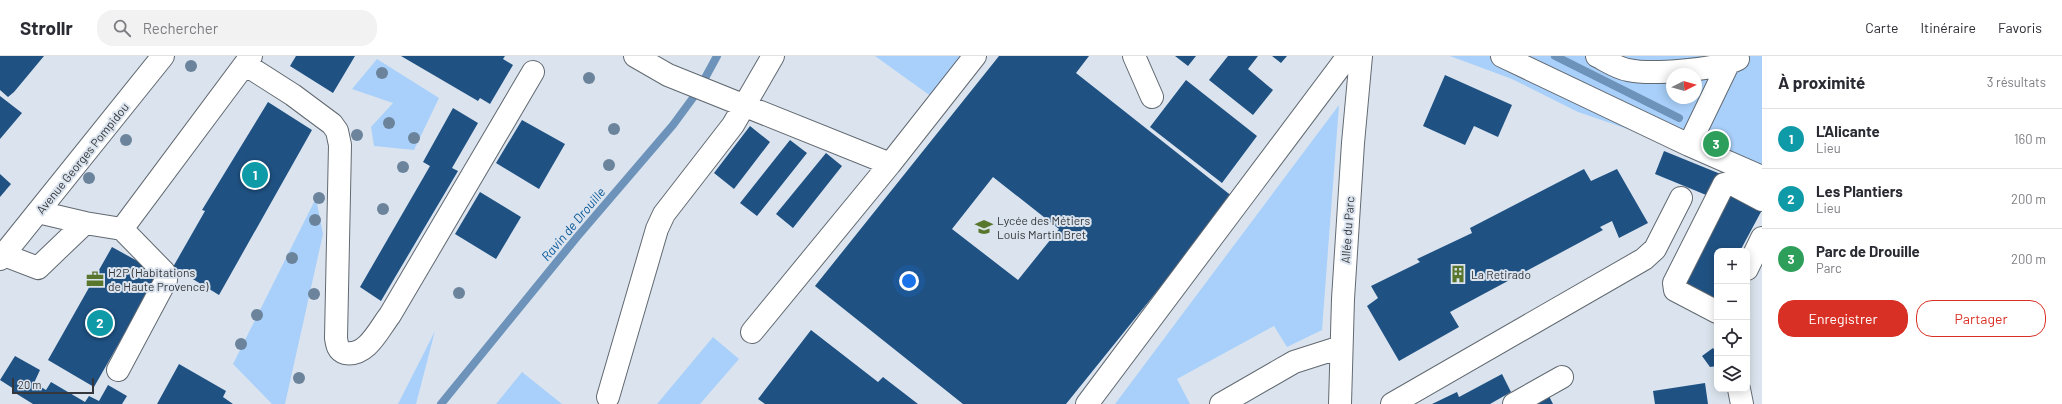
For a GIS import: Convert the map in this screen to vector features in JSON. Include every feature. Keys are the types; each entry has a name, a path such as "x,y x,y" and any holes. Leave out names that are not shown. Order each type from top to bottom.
{"street":[{"name":"Avenue Georges Pompidou","path":"2,257 163,56"},
{"path":"635,56 668,75 682,81 890,164"},
{"path":"608,397 657,229 664,214 733,125 773,56"},
{"path":"752,332 890,164 975,56"},
{"path":"1134,56 1152,97"},
{"path":"1502,56 1689,145 1762,177"},
{"path":"1597,56 1620,67 1633,71 1700,69 1735,59"},
{"path":"1087,404 1356,57"},
{"name":"Allée du Parc","path":"1340,404 1341,346 1353,143 1356,57"},
{"path":"1689,145 1735,59"},
{"path":"122,229 249,61 332,124 337,131 340,145 336,338 339,349 343,352 357,352 369,344 390,314 534,72"},
{"path":"1714,310 1675,290 1674,283 1724,184 1730,183 1762,200"},
{"path":"1392,404 1647,256 1655,249 1681,198"},
{"path":"38,212 85,223 122,229 164,272 166,280 118,370"},
{"path":"2,257 38,268 85,223"},
{"path":"1750,263 1762,238"},
{"path":"1221,404 1294,362 1341,346"},
{"path":"1514,404 1562,377"},
{"path":"1740,392 1742,404"}],"shaded area":[{"path":"875,56 976,56 939,102"},
{"path":"1450,56 1762,56 1762,175 1578,112 1512,79"},
{"path":"377,59 439,98 414,150 374,146 371,127 393,103 352,89"},
{"path":"1339,105 1322,330 1287,347 1274,326 1177,379 1190,404 1115,404"},
{"path":"316,198 323,234 285,404 272,404 233,364"},
{"path":"435,331 416,404 398,404"},
{"path":"713,337 739,359 700,404 657,404"},
{"path":"522,372 562,404 496,404"}],"building":[{"path":"0,56 44,56 14,92 8,97 0,90"},
{"path":"296,56 355,56 333,93 290,66"},
{"path":"401,56 505,56 503,59 513,65 490,104 480,98 478,101"},
{"path":"999,56 1089,56 1076,73 1233,197 1066,404 963,404 815,286","holes":["993,177 1059,229 1018,280 952,229"]},
{"path":"1175,56 1196,56 1188,66"},
{"path":"1228,56 1258,56 1248,69 1273,90 1253,115 1209,80"},
{"path":"1272,56 1287,56 1281,63"},
{"path":"1445,75 1512,105 1498,137 1474,126 1465,145 1423,126"},
{"path":"1186,80 1257,136 1222,183 1150,127"},
{"path":"0,96 22,113 0,139"},
{"path":"268,102 312,130 219,295 173,267 205,211 202,210"},
{"path":"453,108 478,123 452,168 458,171 381,301 360,287 430,166 423,162"},
{"path":"522,120 565,144 539,189 496,163"},
{"path":"750,126 770,142 734,189 714,173"},
{"path":"790,140 807,153 757,216 740,203"},
{"path":"1664,151 1723,175 1711,197 1655,174"},
{"path":"826,153 842,166 793,228 776,214"},
{"name":"La Retirado","path":"1584,169 1591,181 1617,169 1648,223 1619,238 1612,221 1600,227 1603,230 1450,312 1459,327 1399,361 1367,306 1378,298 1371,286 1420,262 1417,259 1472,233 1470,228"},
{"path":"0,174 11,184 0,197"},
{"path":"1730,187 1762,210 1742,248 1714,248 1714,300 1679,283"},
{"path":"480,192 521,217 496,259 455,234"},
{"path":"112,247 159,273 94,387 48,360"},
{"path":"811,330 878,382 883,377 918,404 765,404 758,399"},
{"path":"1713,348 1714,366 1710,367 1702,356"},
{"path":"15,356 40,370 34,383 46,390 51,382 85,402 89,396 99,401 108,385 127,396 122,404 33,404 12,391 14,389 0,380"},
{"path":"179,364 226,391 223,397 233,404 157,404"},
{"path":"1502,374 1511,392 1490,404 1432,404 1457,392 1459,397"},
{"path":"1705,383 1708,404 1655,404 1653,391"},
{"path":"1548,394 1553,404 1526,404"}],"waterway":[{"name":"Ravin de Drouille","path":"441,404 577,237 673,125 698,91 717,56"},
{"path":"1555,56 1679,118"}],"place":[{"name":"Parc de Drouille","path":"1716,144"},
{"name":"L'Alicante","path":"255,175"},
{"name":"Lycée des Métiers Louis Martin Bret","path":"984,227"},
{"name":"La Retirado","path":"1458,274"},
{"name":"H2P (Habitations de Haute Provence)","path":"95,279"},
{"name":"Les Plantiers","path":"100,323"}]}
